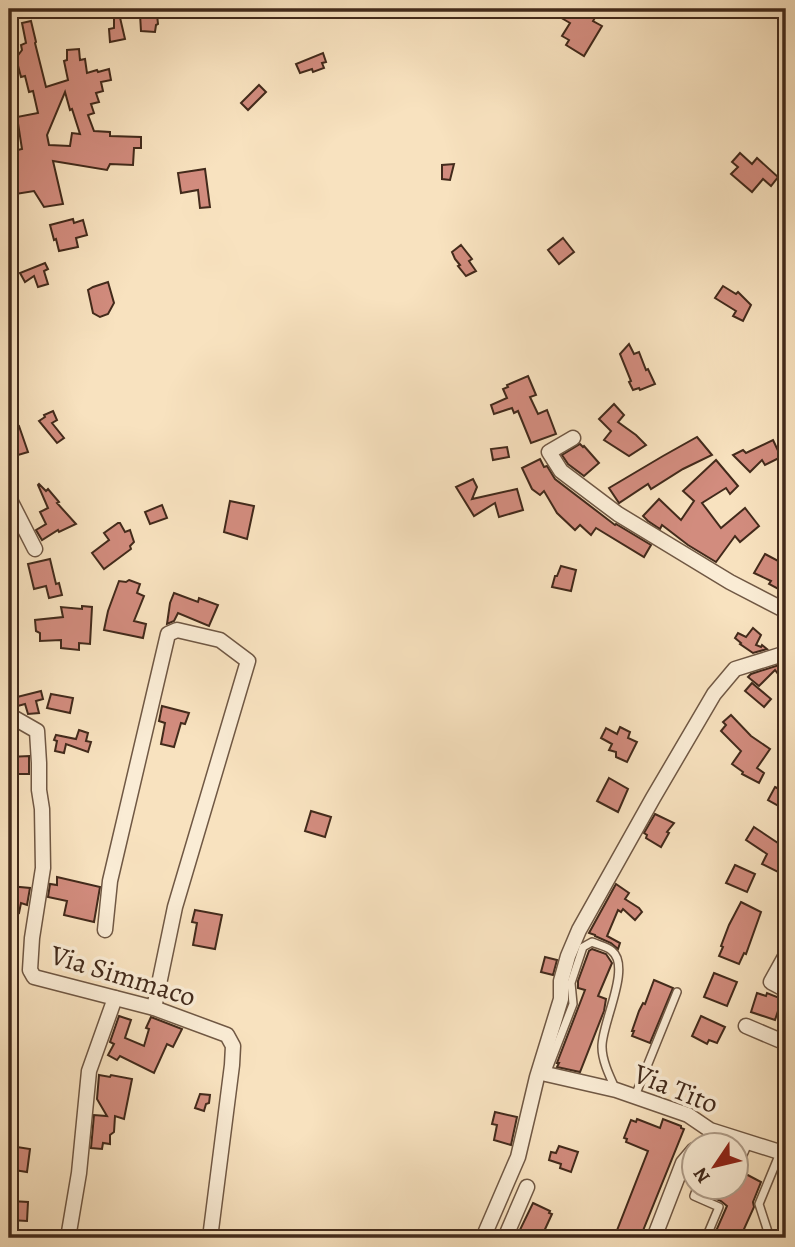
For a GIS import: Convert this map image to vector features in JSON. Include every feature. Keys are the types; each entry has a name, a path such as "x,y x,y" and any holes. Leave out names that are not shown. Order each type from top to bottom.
{"street":[{"path":"573,438 549,452 561,471 618,514 656,538 730,582 786,611"},
{"path":"9,498 35,549"},
{"path":"105,930 110,881 168,634 177,630 220,640 247,661 175,907 154,1008"},
{"path":"483,1238 518,1157 537,1077 561,999 561,981 579,930 714,694 735,669 780,655 786,658"},
{"name":"Via Simmaco","path":"9,715 37,731 43,868 32,938 30,970 34,977 154,1008 226,1035 233,1046 210,1238"},
{"path":"786,955 771,982 786,990"},
{"path":"68,1238 79,1173 89,1071 116,998"},
{"path":"746,1026 786,1043"},
{"name":"Via Tito","path":"547,1074 616,1090 688,1115 716,1132"},
{"name":"Via Tito","path":"750,1143 783,1154"},
{"path":"654,1238 680,1171"},
{"path":"505,1238 527,1187"}],"lane":[{"path":"547,1074 573,1004 571,983 583,947 592,942 611,950 617,957 619,971 601,1047 616,1090"},
{"path":"635,1097 677,992"},
{"path":"771,1238 759,1204 783,1154"},
{"path":"706,1238 719,1207 708,1202"}],"building":[{"path":"114,9 118,9 125,39 110,42 109,29 114,28"},
{"path":"546,9 600,9 593,21 602,26 584,56 566,45 569,40 562,36 570,23"},
{"path":"140,14 157,15 155,32 141,31"},
{"path":"31,21 46,87 68,80 64,61 67,60 67,50 79,49 80,60 85,59 87,73 109,69 111,80 101,82 103,91 96,93 99,102 91,104 94,113 88,115 94,131 110,132 110,136 141,137 141,148 134,148 133,165 110,164 107,170 53,161 63,204 44,207 34,191 9,195 9,152 22,149 17,117 38,113 33,91 29,92 25,76 21,77 16,58 22,50 21,45 26,43 22,23","holes":["65,92 70,110 72,109 80,134 72,133 70,146 49,145 47,135"]},
{"path":"323,53 326,62 322,63 324,68 300,73 296,64"},
{"path":"259,85 266,92 248,110 241,103"},
{"path":"740,153 752,164 757,158 778,177 771,186 763,179 752,192 731,174 738,167 732,162"},
{"path":"454,164 450,180 442,179 442,165"},
{"path":"205,169 210,207 200,208 198,190 181,193 178,173"},
{"path":"73,219 74,223 83,220 87,235 76,238 78,247 59,251 50,225"},
{"path":"563,238 574,252 559,264 548,250"},
{"path":"461,245 472,259 469,261 476,271 466,276 452,252"},
{"path":"45,263 48,269 44,271 48,284 38,287 34,276 25,282 20,273"},
{"path":"108,282 114,303 108,314 100,317 93,313 88,290"},
{"path":"723,286 736,294 738,292 751,305 743,321 733,316 736,311 715,298"},
{"path":"629,344 634,354 639,352 655,384 633,390 620,354"},
{"path":"528,376 536,395 530,397 538,414 547,410 556,434 531,443 518,411 514,413 512,408 494,414 491,405 507,398 503,389 508,387 507,385"},
{"path":"614,404 624,415 618,422 646,445 629,456 604,440 611,431 599,419"},
{"path":"53,411 57,420 52,423 64,438 57,443 39,421"},
{"path":"19,426 28,452 18,455 14,440 9,442 9,430"},
{"path":"697,437 712,455 651,489 648,484 619,503 609,488"},
{"path":"773,440 781,457 765,465 762,460 750,472 733,455 743,450 746,453"},
{"path":"580,444 599,463 584,476 568,464 562,455"},
{"path":"507,447 509,457 493,460 491,449"},
{"path":"540,459 555,479 615,525 651,545 644,557 596,528 591,535 580,525 575,530 557,513 544,491 540,495 532,489 522,468"},
{"path":"716,460 738,486 730,494 726,488 702,503 721,528 745,508 759,526 740,542 735,536 716,562 662,525 660,529 643,516 659,499 681,520 694,501 683,491"},
{"path":"473,479 477,487 472,499 517,489 523,510 499,517 495,503 474,516 456,487"},
{"path":"39,484 46,491 48,489 76,524 59,532 58,530 42,540 36,530 46,524 40,512 48,508"},
{"path":"230,501 254,506 247,539 224,532"},
{"path":"162,505 167,518 150,524 145,512"},
{"path":"118,523 125,532 130,530 134,542 130,546 131,549 104,569 92,553 109,540 104,533"},
{"path":"765,554 786,565 786,593 769,584 771,581 754,573"},
{"path":"50,559 56,584 59,583 62,595 49,598 46,586 34,589 28,564"},
{"path":"561,566 576,570 571,591 552,587"},
{"path":"129,580 140,584 137,593 144,596 134,621 146,624 143,638 104,630 119,581"},
{"path":"174,593 198,602 199,598 218,605 209,626 178,613 174,621 167,624"},
{"path":"82,606 92,607 90,644 79,643 79,650 61,648 61,640 40,641 35,620 63,617 61,607 82,609"},
{"path":"753,628 761,635 756,645 767,649 753,653 735,638 738,633 746,637"},
{"path":"779,665 785,667 778,674 775,670 759,686 748,677 751,674"},
{"path":"752,683 771,699 764,707 745,691"},
{"path":"41,691 43,699 36,701 39,713 28,714 25,704 14,707 9,705 9,699"},
{"path":"51,694 73,698 70,713 47,708"},
{"path":"162,706 189,713 185,724 181,723 174,747 161,744 165,723 159,721"},
{"path":"731,715 751,736 770,749 757,768 764,773 759,783 742,774 743,772 732,764 741,751 721,731 726,725 723,722"},
{"path":"620,727 630,732 628,738 637,742 627,762 616,757 616,752 609,750 612,744 601,738 606,728 617,734"},
{"path":"79,730 88,733 86,741 91,742 88,752 66,744 64,753 55,751 56,735 76,739"},
{"path":"29,756 29,774 9,774 9,757"},
{"path":"609,778 628,789 618,812 597,801"},
{"path":"775,787 786,796 786,810 768,800"},
{"path":"311,811 331,817 325,837 305,831"},
{"path":"655,814 674,823 661,847 646,838 644,833"},
{"path":"754,827 778,843 786,828 786,876 762,864 767,854 746,840"},
{"path":"735,865 755,874 747,892 726,883"},
{"path":"57,877 100,887 94,922 64,915 67,901 48,897 50,884 57,885"},
{"path":"616,884 629,893 625,899 642,912 635,920 623,909 621,912 618,910 607,936 620,943 618,949 589,933"},
{"path":"9,886 30,888 27,905 21,903 19,913 9,911"},
{"path":"741,902 761,912 746,954 744,953 739,964 719,956 729,925"},
{"path":"195,910 222,915 215,949 193,945 197,923 192,922"},
{"path":"592,949 606,954 612,963 598,996 606,999 604,1011 580,1072 557,1067 557,1063 585,990 578,988 578,981"},
{"path":"545,957 557,960 553,975 541,972"},
{"path":"714,973 737,982 727,1006 704,997"},
{"path":"654,980 673,988 650,1043 632,1036 632,1031"},
{"path":"757,993 766,996 767,993 782,999 775,1020 751,1012"},
{"path":"119,1016 131,1020 125,1038 144,1046 149,1029 146,1028 151,1017 182,1029 173,1047 167,1044 154,1073 120,1056 117,1060 108,1055 114,1044 110,1042"},
{"path":"701,1016 725,1027 717,1043 709,1040 707,1044 692,1036"},
{"path":"99,1075 132,1079 124,1119 115,1116 110,1144 103,1143 102,1149 91,1148 94,1115 107,1116 97,1099"},
{"path":"200,1094 210,1095 204,1111 195,1108"},
{"path":"495,1112 517,1117 511,1145 494,1140 497,1125 492,1124"},
{"path":"637,1119 660,1128 663,1119 684,1129 680,1132 680,1139 640,1238 614,1238 648,1151 626,1142 627,1139 624,1138 631,1120 636,1122"},
{"path":"559,1146 578,1152 571,1172 560,1168 561,1164 549,1160 551,1152 556,1153"},
{"path":"17,1147 30,1149 27,1172 14,1170"},
{"path":"750,1176 761,1182 753,1202 754,1207 740,1238 727,1238 716,1231 727,1206 722,1202 750,1202"},
{"path":"11,1201 28,1202 27,1221 10,1220"},
{"path":"533,1203 552,1214 541,1238 516,1238"}]}
